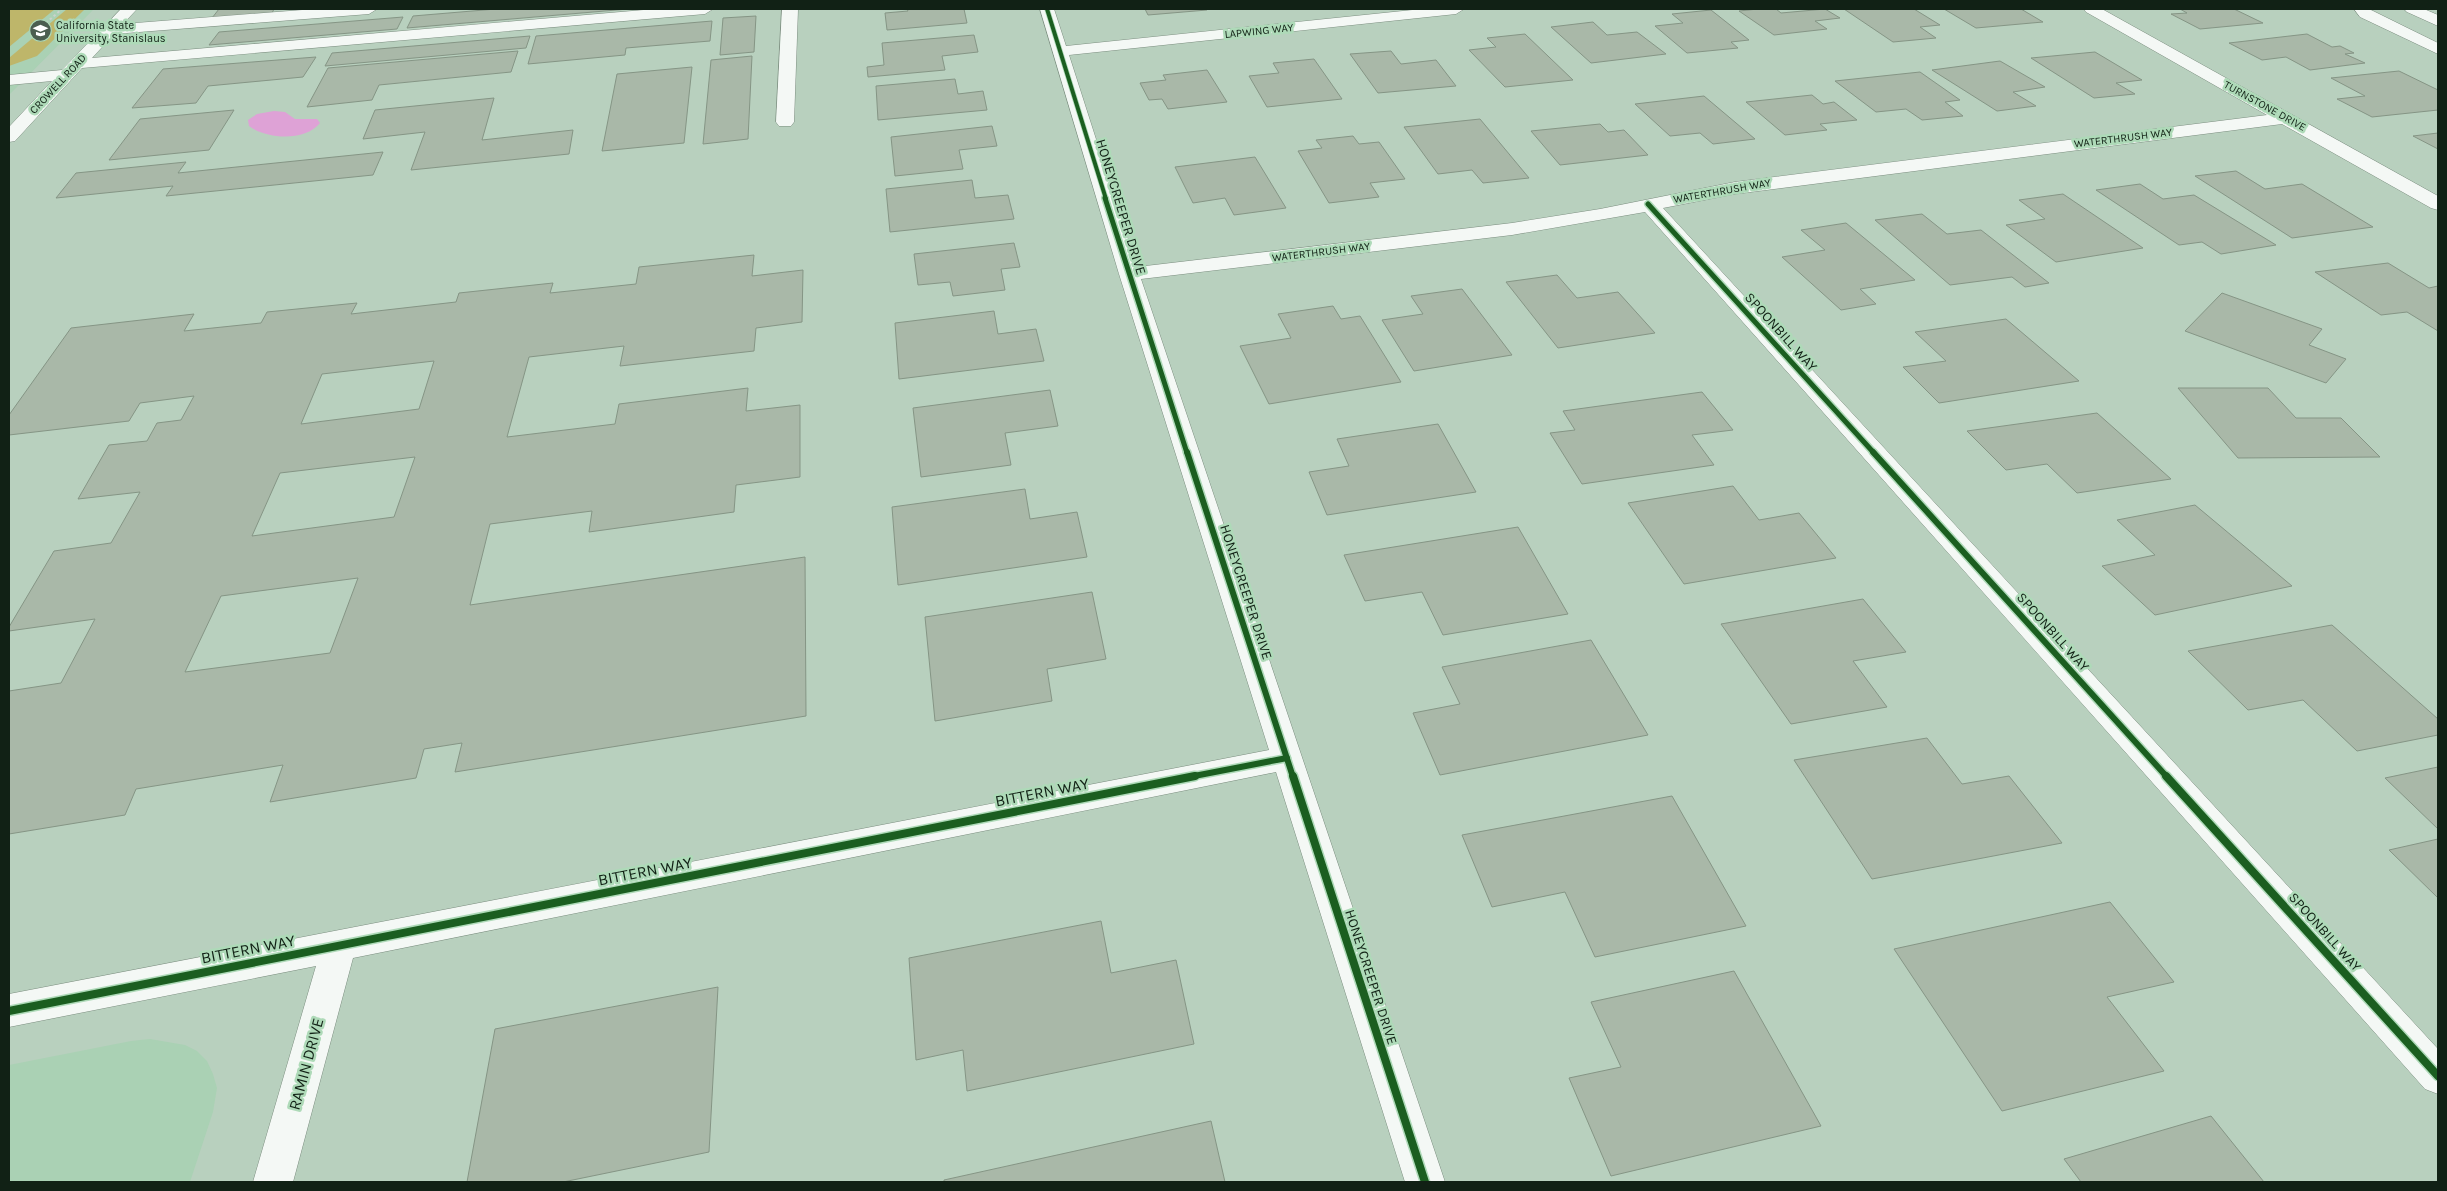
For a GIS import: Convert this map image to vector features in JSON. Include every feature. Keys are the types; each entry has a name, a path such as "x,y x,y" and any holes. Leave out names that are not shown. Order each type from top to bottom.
{"street":[{"name":"CROWELL ROAD","path":"9,137 129,9"},
{"path":"109,30 369,9"},
{"path":"9,80 71,69 705,9"},
{"path":"785,122 790,9"},
{"name":"HONEYCREEPER DRIVE","path":"1047,9 1129,274 1425,1182"},
{"name":"LAPWING WAY","path":"1061,51 1456,9"},
{"name":"TURNSTONE DRIVE","path":"2091,9 2438,204"},
{"path":"2362,9 2365,14 2438,49"},
{"path":"2412,9 2438,21"},
{"name":"WATERTHRUSH WAY","path":"1129,274 1512,229 1772,183 2286,118"},
{"name":"SPOONBILL WAY","path":"1648,204 2438,1076"},
{"name":"BITTERN WAY","path":"9,1011 1287,758"},
{"name":"RAMIN DRIVE","path":"273,1182 339,945"}],"path":[{"path":"29,37 62,9"}],"shaded area":[{"name":"California State University, Stanislaus","path":"9,9 94,9 9,95"},
{"path":"9,9 55,9 9,47"},
{"path":"67,9 85,9 37,56 9,66 9,58"},
{"path":"274,111 285,112 295,119 317,119 320,123 313,129 295,136 265,134 249,126 248,120 257,114"},
{"path":"150,1039 185,1045 197,1051 207,1061 217,1088 213,1112 190,1182 9,1182 9,1065"}],"building":[{"path":"219,9 274,9 272,13 212,18"},
{"path":"496,9 628,9 407,28 413,16"},
{"path":"907,9 964,9 967,23 887,30 885,13 908,11"},
{"path":"1145,9 1206,9 1207,10 1148,15"},
{"path":"1776,9 1781,13 1825,9 1840,18 1815,21 1827,29 1774,35 1739,11"},
{"path":"1844,9 1914,9 1940,25 1920,27 1936,38 1893,42"},
{"path":"1944,9 2021,9 2043,22 1976,28"},
{"path":"2180,9 2234,9 2263,23 2200,29 2171,14 2187,13"},
{"path":"1711,10 1749,40 1731,42 1738,48 1687,53 1655,26 1683,23 1672,14"},
{"path":"756,16 754,52 720,55 723,18"},
{"path":"403,17 397,29 209,45 219,32"},
{"path":"712,21 710,41 626,48 625,55 528,64 536,36"},
{"path":"1593,22 1607,35 1637,32 1666,54 1591,63 1551,27"},
{"path":"1525,34 1573,80 1505,87 1469,50 1496,47 1487,38"},
{"path":"2307,34 2332,47 2340,46 2354,53 2345,54 2365,63 2310,70 2286,57 2262,60 2229,43"},
{"path":"974,35 978,52 942,56 945,70 868,77 867,67 884,65 882,43"},
{"path":"530,36 526,48 325,66 332,53"},
{"path":"518,51 511,72 379,85 372,100 307,107 328,68"},
{"path":"1391,51 1401,64 1436,60 1456,86 1378,93 1350,54"},
{"path":"2095,52 2142,80 2116,83 2135,94 2094,98 2031,58"},
{"path":"752,56 748,139 703,144 711,60"},
{"path":"316,57 303,77 208,86 196,103 132,108 163,69"},
{"path":"1314,59 1342,99 1267,107 1249,76 1279,73 1273,63"},
{"path":"2000,61 2045,87 2013,92 2036,106 1997,111 1932,70"},
{"path":"692,67 684,143 602,151 617,74"},
{"path":"1207,70 1227,102 1168,109 1162,99 1149,100 1140,83 1166,80 1163,75"},
{"path":"2399,71 2438,90 2438,110 2372,117 2337,99 2365,96 2331,78"},
{"path":"1920,72 1960,100 1945,102 1963,116 1922,120 1906,109 1876,112 1835,81"},
{"path":"955,79 958,94 983,91 987,110 878,120 876,86"},
{"path":"1812,95 1823,104 1834,102 1857,120 1820,124 1827,130 1785,135 1746,102"},
{"path":"1704,96 1755,139 1713,144 1700,133 1670,136 1635,104"},
{"path":"494,98 482,140 573,130 569,154 411,170 425,132 363,139 375,110"},
{"path":"234,110 209,150 109,160 140,119"},
{"path":"1480,119 1529,178 1483,183 1472,170 1438,174 1404,127"},
{"path":"1600,124 1608,132 1624,130 1648,155 1560,165 1531,131"},
{"path":"992,126 997,146 959,150 963,169 895,176 891,137"},
{"path":"2438,133 2438,149 2413,136"},
{"path":"1353,136 1359,144 1379,142 1405,179 1370,183 1379,197 1329,203 1298,151 1322,148 1316,140"},
{"path":"383,152 373,175 166,196 173,186 56,198 76,173 186,162 178,173"},
{"path":"1255,157 1286,208 1234,215 1225,198 1193,203 1175,167"},
{"path":"2236,171 2265,189 2302,184 2373,227 2292,238 2195,176"},
{"path":"972,180 975,198 1008,195 1014,219 890,232 886,189"},
{"path":"2140,184 2163,199 2194,195 2276,245 2221,254 2202,242 2179,245 2096,190"},
{"path":"2063,194 2143,248 2056,262 2006,225 2045,219 2019,200"},
{"path":"1922,214 1947,234 1981,230 2049,283 2025,287 2012,277 1950,285 1875,220"},
{"path":"1846,223 1915,280 1860,289 1876,304 1841,310 1782,257 1825,250 1801,230"},
{"path":"1014,243 1020,267 1001,269 1005,290 953,296 950,282 918,285 914,254"},
{"path":"754,255 752,276 803,270 802,322 756,328 754,351 620,366 624,346 529,357 507,437 615,424 619,404 748,388 746,411 800,405 800,477 736,485 734,512 589,532 592,511 490,524 470,605 805,557 806,716 455,772 462,743 424,749 416,778 270,802 283,765 136,789 125,815 9,834 9,691 61,683 95,619 9,631 9,627 54,551 111,543 140,492 78,499 109,445 147,441 157,423 181,420 194,396 140,403 129,421 9,435 9,415 71,328 194,314 184,331 261,323 267,312 357,303 351,314 456,302 459,293 553,283 550,293 636,284 639,267","holes":["434,361 419,409 301,424 322,374","415,457 394,517 252,536 280,473","358,578 330,653 185,672 221,596"]},
{"path":"2388,263 2429,288 2438,286 2438,331 2407,312 2381,315 2315,272"},
{"path":"1557,275 1577,298 1618,292 1655,333 1558,348 1506,282"},
{"path":"1462,289 1512,355 1414,371 1382,320 1423,314 1411,296"},
{"path":"2222,293 2322,329 2309,345 2346,359 2326,383 2185,331"},
{"path":"1333,306 1341,319 1360,316 1401,382 1269,404 1240,346 1291,338 1278,314"},
{"path":"994,311 998,334 1036,329 1044,361 899,379 895,323"},
{"path":"2006,319 2079,381 1939,403 1903,367 1946,361 1915,332"},
{"path":"2178,388 2268,388 2296,418 2341,418 2380,457 2238,458"},
{"path":"1050,390 1058,426 1005,433 1011,465 921,477 913,408"},
{"path":"1702,392 1733,430 1692,435 1714,465 1582,484 1550,433 1575,430 1563,411"},
{"path":"2097,413 2171,479 2077,493 2047,464 2006,470 1967,431"},
{"path":"1438,424 1476,492 1327,515 1309,472 1349,466 1337,439"},
{"path":"1733,486 1759,520 1799,513 1836,558 1684,584 1628,503"},
{"path":"1025,489 1030,519 1077,512 1087,557 898,585 892,507"},
{"path":"2195,505 2292,586 2155,615 2102,566 2155,555 2117,520"},
{"path":"1518,527 1568,614 1443,635 1422,592 1365,601 1344,555"},
{"path":"1092,592 1106,659 1047,669 1052,701 935,721 925,617"},
{"path":"1863,599 1906,652 1853,661 1887,707 1791,724 1721,624"},
{"path":"2332,625 2438,719 2438,735 2357,751 2303,700 2248,710 2188,651"},
{"path":"1591,640 1648,735 1440,775 1413,713 1460,704 1442,667"},
{"path":"1927,738 1962,784 2009,776 2062,843 1872,879 1794,760"},
{"path":"2438,767 2438,829 2385,778"},
{"path":"1672,796 1746,926 1595,957 1565,892 1492,907 1462,835"},
{"path":"2438,839 2438,898 2389,850"},
{"path":"2110,902 2174,982 2107,997 2164,1071 2002,1111 1894,949"},
{"path":"1101,921 1111,973 1176,960 1194,1044 967,1091 963,1050 916,1060 909,958"},
{"path":"1734,971 1821,1126 1611,1176 1569,1078 1621,1067 1591,1002"},
{"path":"718,987 709,1152 563,1182 467,1182 495,1029"},
{"path":"2211,1116 2264,1182 2081,1182 2064,1159"},
{"path":"1211,1121 1225,1182 944,1182 944,1180"}],"cycle path":[{"path":"1047,9 1129,274 1425,1182"},
{"path":"1648,204 2438,1076"},
{"path":"9,1011 1287,758"}],"place":[{"name":"California State University, Stanislaus","path":"40,31"}]}
